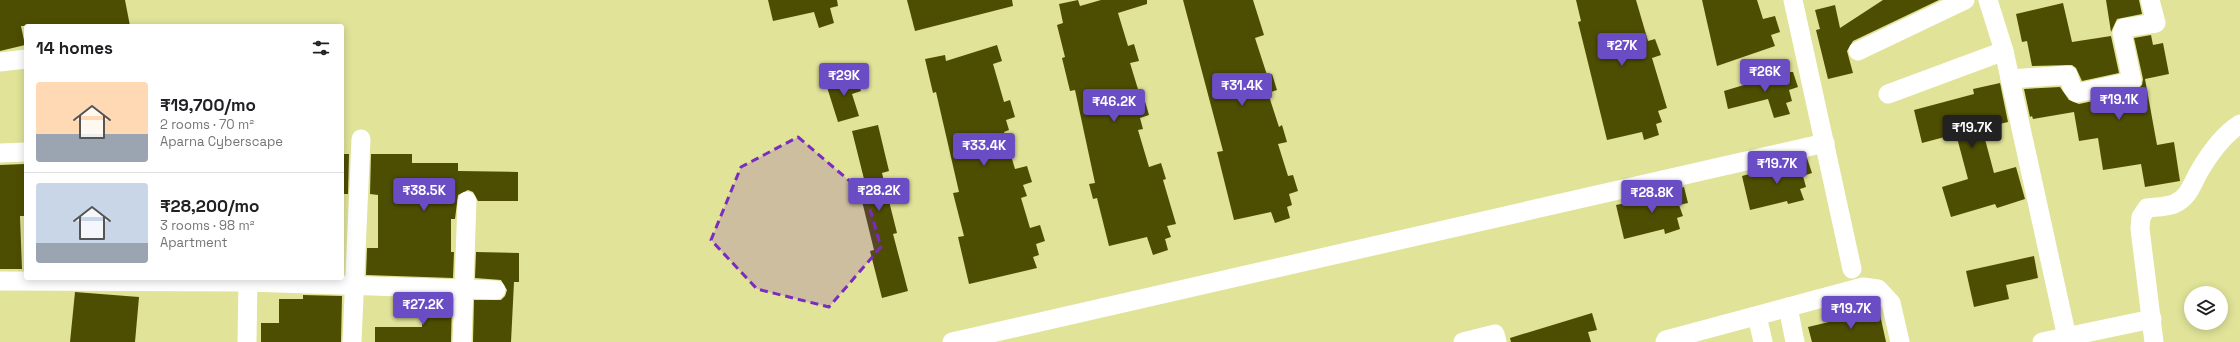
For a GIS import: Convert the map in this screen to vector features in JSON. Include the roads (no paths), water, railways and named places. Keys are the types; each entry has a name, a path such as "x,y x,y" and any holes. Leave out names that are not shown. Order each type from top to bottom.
{"street":[{"path":"1792,0 1852,269"},
{"path":"1858,51 1965,0"},
{"path":"1988,0 2004,51 2067,339"},
{"path":"2010,79 2068,75 2076,93 2132,81 2122,33 2124,28 2156,23 2150,0"},
{"path":"1888,94 2004,51"},
{"path":"0,62 24,59"},
{"path":"2154,342 2140,228 2141,217 2147,208 2174,204 2183,198 2192,188 2199,171 2217,146 2229,131 2240,124"},
{"path":"352,342 361,139"},
{"path":"952,342 1825,143"},
{"path":"0,153 24,152"},
{"path":"462,342 467,202"},
{"path":"247,342 248,280"},
{"path":"0,281 248,280 355,286 496,290"},
{"path":"1665,342 1666,340 1863,287 1878,289 1891,303 1900,342"},
{"path":"1788,308 1795,342"},
{"path":"1756,316 1763,342"},
{"path":"2042,342 2067,339 2152,319"},
{"path":"1464,342 1495,334 1497,342"}]}
